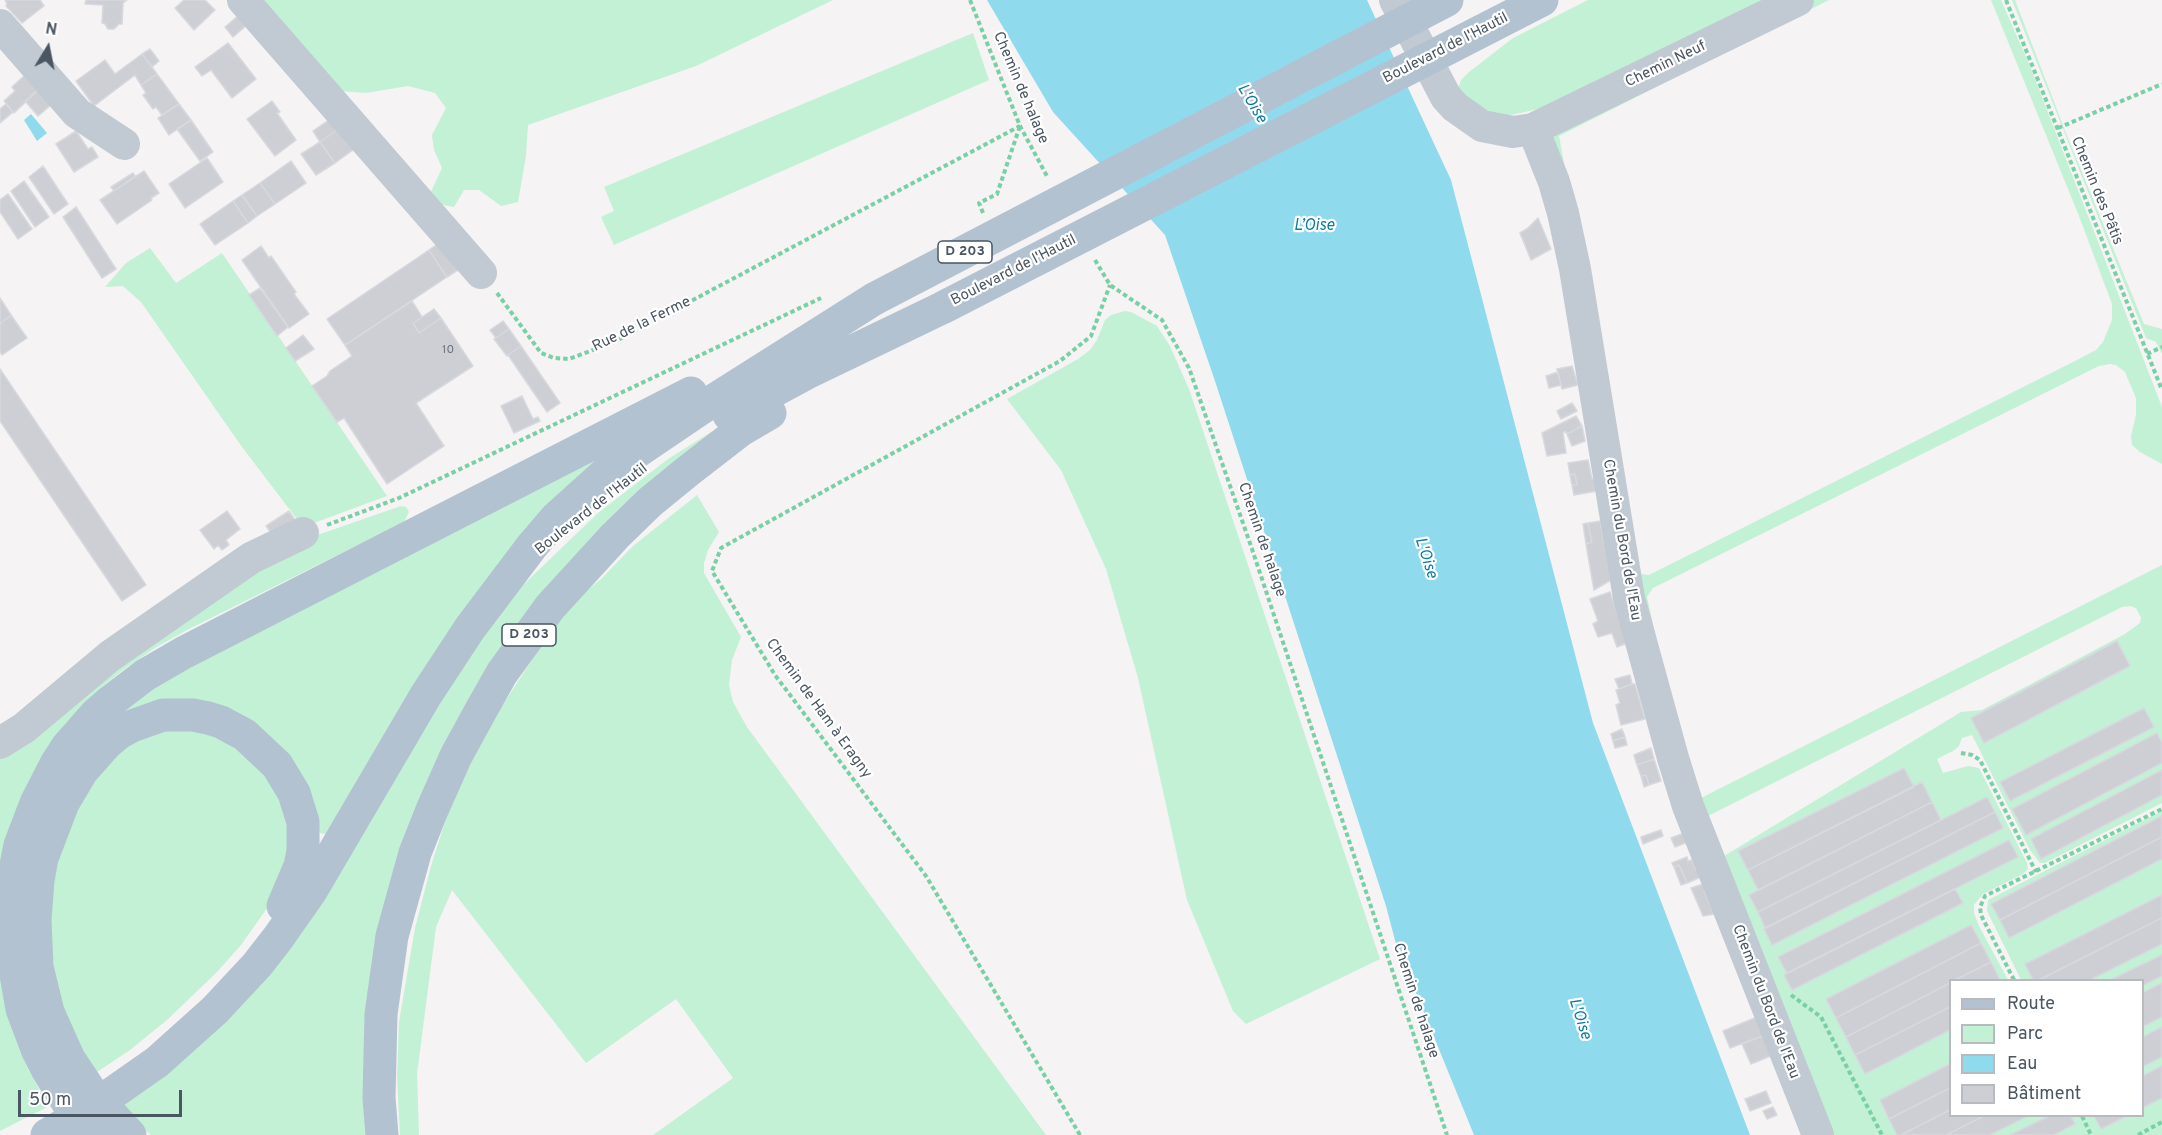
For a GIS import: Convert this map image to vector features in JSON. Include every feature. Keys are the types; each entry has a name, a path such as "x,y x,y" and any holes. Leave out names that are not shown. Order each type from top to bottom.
{"main road":[{"name":"Boulevard de l'Hautil","path":"47,1135 87,1111 157,1062 215,1010 278,939 300,907 449,659 482,612 556,518 620,462 874,299 1053,193 1447,0"},
{"name":"Boulevard de l'Hautil","path":"508,578 627,479 676,447 765,395 942,308 1082,248 1542,0"},
{"name":"D 203","path":"130,1135 93,1095 58,1064 22,1009 14,969 11,927 12,886 15,864 27,822 46,782 67,747 96,714 145,675 183,653 874,299"},
{"name":"D 203","path":"382,1135 379,1086 381,1014 392,936 404,889 428,820 452,766 502,674 550,607 585,567 650,502 741,430 942,308"},
{"name":"D 203","path":"97,1135 69,1104 58,1064 37,967 35,920 38,880 42,858 63,803 82,771 106,744 132,726 149,719 163,715 193,715 221,722 245,735 277,765 300,808 304,836 300,866 272,929 237,987"}],"street":[{"path":"243,0 481,273"},
{"path":"1395,0 1446,97 1455,107 1482,126 1492,129 1513,132 1533,129"},
{"name":"Chemin Neuf","path":"1533,129 1798,0"},
{"path":"0,25 77,113 124,144"},
{"name":"Chemin du Bord de l'Eau","path":"1533,129 1554,182 1563,213 1575,269 1629,598 1673,758 1688,806 1818,1135"},
{"path":"0,743 24,728 110,656 251,558 303,533"}],"path":[{"name":"Chemin de halage","path":"970,0 1020,126 1053,193"},
{"name":"Chemin des Pâtis","path":"2006,0 2162,390"},
{"path":"2058,128 2162,84"},
{"name":"Rue de la Ferme","path":"481,273 541,353 554,358 568,359 614,342 1020,126"},
{"path":"985,220 979,203 997,194 1020,126"},
{"name":"Chemin de halage","path":"1082,248 1110,285 1162,320 1189,368 1252,549 1447,1135"},
{"name":"Chemin de Ham à Eragny","path":"1080,1135 926,876 775,675 712,571 721,548 1060,361 1091,336 1110,285"},
{"path":"303,533 399,498 826,295"},
{"path":"2147,354 2162,347"},
{"path":"1961,753 1972,755 1980,760 2036,872"},
{"path":"2013,979 1981,915 1980,907 1985,896 2162,809"},
{"path":"1785,991 1821,1017 1882,1135"},
{"path":"2082,1117 2091,1135"},
{"path":"2138,1135 2162,1122"}],"green space":[{"path":"257,0 833,0 696,66 528,125 526,156 518,202 501,206 479,190 464,190 454,207 438,204 430,194 442,168 434,150 432,135 446,108 435,93 408,86 366,93 340,91"},
{"path":"1588,0 1781,0 1553,106 1501,117 1480,114 1458,89 1461,80 1469,72 1513,38"},
{"path":"1810,0 1829,0 1559,136 1640,574 1649,575 2077,360 2096,350 2103,342 2112,320 2112,304 2079,216 1991,0 2001,0 2030,66 2162,407 2162,464 2132,445 2136,398 2125,372 2116,365 2099,366 1653,588 1647,597 1671,704 1701,798 2162,565 2162,803 2045,863 2040,863 2030,850 1972,735 1962,738 1959,746 1937,759 1943,773 1968,766 1979,768 2027,863 2028,869 2023,874 1983,894 1974,905 1974,913 1979,926 2007,979 1949,979 1949,1065 1880,1101 1897,1135 1829,1135 1671,739 1552,134","holes":["2122,607 2136,608 2141,618 2140,623 2125,634 1982,710 1961,712 1724,856 1708,816"]},
{"path":"2012,0 2015,0 2066,133 2144,324 2162,329 2162,354 2156,342 2146,338"},
{"path":"973,33 989,80 614,245 601,217 614,211 604,187"},
{"path":"150,248 176,283 222,253 387,496 303,527 242,447 141,302 123,286 105,287 126,263"},
{"path":"1125,311 1157,326 1170,346 1189,389 1380,959 1246,1024 1233,1011 1187,900 1138,678 1106,569 1061,470 1007,399 1078,359 1090,350 1097,340 1105,320 1111,315"},
{"path":"711,432 714,436 441,754 368,1135 151,1135 120,1108 155,1081 474,646 522,586 598,513 668,459"},
{"path":"614,444 328,833 316,832 264,735 104,723 149,686"},
{"path":"697,495 719,532 708,550 704,573 741,637 732,660 729,685 733,702 747,727 1046,1135 653,1135 733,1078 676,999 586,1063 452,890 436,927 417,1074 419,1135 400,1135 397,1077 399,1022 415,928 451,803 496,715 541,646 574,601 601,579 633,546"},
{"path":"401,506 406,507 409,512 404,522 187,630 155,648 96,692 66,723 46,753 0,884 0,753 58,709 306,539"},
{"path":"169,727 220,733 274,781 294,837 282,887 241,945 217,972 167,1020 130,1050 94,1074 63,1012 47,949 47,893 72,810 124,745"},
{"path":"2162,811 2162,1135 1990,1135 2026,1117 2144,1117 2144,979 2021,979 1987,911 1988,900"},
{"path":"0,966 16,1035 28,1069 49,1106 0,1131"}],"water":[{"name":"L’Oise","path":"987,0 1367,0 1451,180 1593,723 1750,1135 1474,1135 1396,944 1386,906 1215,381 1165,235 1053,112"},
{"path":"31,114 47,133 37,141 24,120"}],"building":[{"path":"5,0 40,0 44,6 22,23 6,6"},
{"path":"86,0 127,0 123,3 122,24 114,29 108,29 102,23 103,5 85,4"},
{"path":"184,0 205,0 215,10 194,30 175,8"},
{"path":"239,15 247,25 233,37 225,27"},
{"path":"228,43 256,79 232,98 211,70 202,76 195,67"},
{"path":"150,49 159,61 152,67 142,54"},
{"path":"142,54 157,74 141,85 135,75 94,106 76,81 105,60 115,74"},
{"path":"26,74 39,89 14,113 4,101 15,91 12,87"},
{"path":"157,74 179,104 162,115 156,107 153,109 143,95 146,93 141,85"},
{"path":"39,89 52,104 38,116 25,101"},
{"path":"272,101 280,112 277,113 296,140 275,156 247,119"},
{"path":"6,104 13,112 0,123 0,109"},
{"path":"179,104 191,120 169,135 158,118"},
{"path":"336,115 344,125 320,142 313,131"},
{"path":"191,120 213,152 200,161 177,129"},
{"path":"344,125 361,144 335,163 320,142"},
{"path":"76,131 88,149 92,147 98,157 74,172 56,144"},
{"path":"320,142 335,163 316,175 301,154"},
{"path":"207,158 223,182 185,208 169,184"},
{"path":"291,161 306,183 275,204 260,183"},
{"path":"43,166 68,204 54,214 29,177"},
{"path":"144,171 159,193 117,224 100,200"},
{"path":"133,173 135,176 114,191 111,187"},
{"path":"24,181 49,217 35,227 11,191"},
{"path":"260,183 275,204 257,216 242,195"},
{"path":"8,194 32,229 18,239 0,212 0,200"},
{"path":"242,195 257,216 248,223 233,201"},
{"path":"233,201 248,223 215,245 200,224"},
{"path":"76,207 116,269 102,278 63,217"},
{"path":"1538,218 1551,249 1531,260 1520,233"},
{"path":"443,240 464,266 447,277 429,250"},
{"path":"261,246 269,258 271,256 309,314 289,328 242,260"},
{"path":"429,250 447,277 345,345 327,319"},
{"path":"260,288 288,327 277,336 249,295"},
{"path":"0,298 11,315 0,324"},
{"path":"412,301 422,317 413,323 419,333 441,318 473,366 416,403 444,446 387,484 344,418 337,422 312,386 352,356 345,345"},
{"path":"434,309 441,318 419,333 413,323"},
{"path":"11,315 27,338 2,355 0,352 0,324"},
{"path":"503,321 509,329 496,338 490,330"},
{"path":"509,329 521,346 507,356 494,339"},
{"path":"303,335 314,349 295,361 286,348"},
{"path":"521,346 560,403 547,412 508,355"},
{"path":"1572,366 1578,385 1562,389 1557,369"},
{"path":"0,369 146,585 122,601 0,421"},
{"path":"1558,372 1561,385 1549,388 1546,376"},
{"path":"522,396 533,419 538,417 540,421 514,433 501,406"},
{"path":"1572,403 1577,411 1561,419 1557,411"},
{"path":"1576,416 1582,426 1567,434 1565,431 1563,433 1566,453 1547,456 1542,433"},
{"path":"1582,426 1585,441 1572,446 1567,434"},
{"path":"1588,460 1597,491 1574,495 1572,485 1577,485 1575,474 1570,475 1568,463"},
{"path":"1575,474 1577,485 1572,485 1570,475"},
{"path":"227,511 240,529 226,540 229,545 222,550 218,545 214,549 200,530"},
{"path":"289,511 297,523 274,537 266,526"},
{"path":"1600,521 1611,580 1594,590 1586,544 1592,542 1588,523"},
{"path":"1588,523 1592,542 1586,544 1583,524"},
{"path":"1610,592 1627,643 1617,647 1612,633 1598,637 1593,624 1598,621 1590,599"},
{"path":"2117,641 2130,666 1984,743 1971,718"},
{"path":"1630,675 1632,684 1619,689 1615,679"},
{"path":"1635,684 1645,719 1621,725 1616,705 1620,703 1616,690"},
{"path":"2144,708 2154,727 2010,801 2000,782"},
{"path":"1622,729 1625,737 1613,741 1611,734"},
{"path":"2157,733 2162,743 2162,763 2026,835 2012,809"},
{"path":"1625,737 1627,745 1615,748 1613,741"},
{"path":"1651,748 1654,759 1637,765 1634,755"},
{"path":"1654,759 1661,781 1649,785 1646,775 1641,776 1637,765"},
{"path":"1904,768 1914,787 1748,870 1738,851"},
{"path":"2162,770 2162,795 2041,859 2031,839"},
{"path":"1646,775 1649,785 1644,787 1641,776"},
{"path":"1922,782 1932,802 1758,890 1748,870"},
{"path":"1987,797 1995,812 1765,928 1758,912"},
{"path":"1932,802 1941,820 1758,912 1749,895"},
{"path":"1995,812 2003,828 1772,945 1764,929"},
{"path":"2162,816 2162,837 2000,920 1991,904"},
{"path":"1661,830 1663,836 1643,844 1641,837"},
{"path":"1684,833 1688,842 1675,847 1671,838"},
{"path":"2162,837 2162,859 2009,938 2000,920"},
{"path":"2009,840 2018,857 1787,973 1778,957"},
{"path":"1687,857 1688,861 1692,860 1701,877 1687,883 1679,865 1674,867 1672,863"},
{"path":"1679,865 1687,883 1681,885 1674,867"},
{"path":"1706,883 1707,889 1704,891 1714,914 1703,916 1691,888"},
{"path":"1955,889 1963,903 1792,990 1784,975"},
{"path":"2162,895 2162,918 2041,979 2032,979 2025,964"},
{"path":"2162,918 2162,944 2092,979 2041,979"},
{"path":"1971,925 1981,943 1836,1018 1826,999"},
{"path":"1981,943 1991,962 1957,979 1949,979 1949,984 1846,1037 1836,1018"},
{"path":"2162,955 2162,976 2144,985 2144,979 2112,979"},
{"path":"1991,962 2000,979 1957,979"},
{"path":"2162,983 2162,1017 2144,1026 2144,992"},
{"path":"1949,984 1949,1008 1855,1055 1846,1037"},
{"path":"1949,1008 1949,1031 1865,1074 1855,1055"},
{"path":"1757,1017 1765,1035 1730,1048 1723,1031"},
{"path":"2162,1027 2162,1057 2144,1066 2144,1036"},
{"path":"1765,1035 1773,1055 1751,1064 1742,1044"},
{"path":"1949,1065 1949,1089 1889,1119 1880,1100"},
{"path":"2162,1066 2162,1098 2144,1107 2144,1075"},
{"path":"1949,1089 1949,1111 1901,1135 1897,1135 1889,1119"},
{"path":"1766,1091 1771,1103 1750,1111 1745,1099"},
{"path":"1773,1107 1777,1115 1767,1119 1763,1111"},
{"path":"1949,1111 1949,1117 1982,1117 1946,1135 1901,1135"},
{"path":"1982,1117 2026,1117 1990,1135 1946,1135"},
{"path":"2047,1117 2072,1117 2075,1124 2054,1135 2010,1135"},
{"path":"2095,1117 2125,1117 2101,1129"}],"water label":[{"name":"L'Oise","path":"1251,104"},
{"name":"L'Oise","path":"1425,558"},
{"name":"L'Oise","path":"1579,1019"}]}
